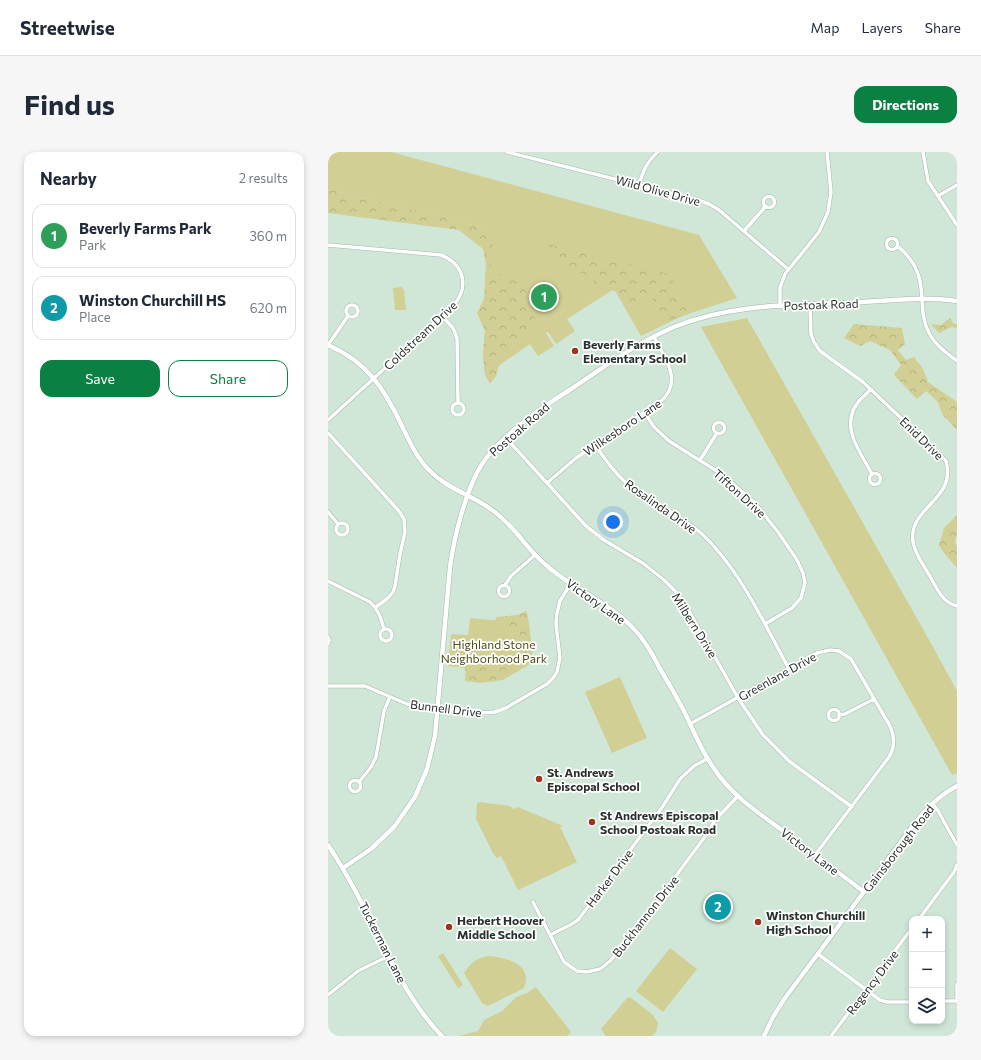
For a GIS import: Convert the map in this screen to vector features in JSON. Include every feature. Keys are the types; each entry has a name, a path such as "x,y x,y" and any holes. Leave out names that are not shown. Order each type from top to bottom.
{"street":[{"name":"Wild Olive Drive","path":"507,152 709,204 719,210 788,269"},
{"path":"639,185 645,167 658,152"},
{"path":"780,306 781,284 788,269 819,232 828,212 831,192 827,152"},
{"path":"923,152 928,181 957,225"},
{"path":"938,196 957,185"},
{"path":"744,231 766,206"},
{"name":"Coldstream Drive","path":"328,245 440,255 450,260 461,273 462,288 457,302 328,420"},
{"path":"897,246 905,252 917,270 921,280 924,317 929,333 936,343 957,361"},
{"name":"Postoak Road","path":"343,868 364,854 394,827 411,803 422,781 435,736 450,560 457,530 474,479 482,463 506,438 551,402 654,336 675,327 716,314 760,307 810,304 923,299 957,301"},
{"name":"Enid Drive","path":"810,304 811,334 817,347 827,357 855,375 871,389 942,456 948,467 950,478 948,486 917,521 914,528 913,543 940,594 949,603 957,606"},
{"path":"328,345 348,316"},
{"path":"442,316 453,328 456,338 458,403"},
{"name":"Wilkesboro Lane","path":"547,483 576,458 662,401 669,391 672,381 669,367 654,336"},
{"name":"Victory Lane","path":"328,345 356,361 373,378 390,401 413,448 425,465 442,482 497,513 545,565 619,615 637,632 657,664 690,724 697,742 707,759 721,778 738,796 864,892"},
{"path":"871,389 860,400 854,410 850,420 850,428 853,440 872,474"},
{"name":"Tifton Drive","path":"645,413 654,426 669,441 700,460 734,484 765,514 782,536 803,574 805,588 802,598 798,603 765,624"},
{"path":"328,433 398,510 405,523 405,532 393,592 376,607"},
{"path":"700,460 717,433"},
{"name":"Milbern Drive","path":"506,438 572,512 591,530 604,540 651,569 676,592 690,613 754,724 789,761 852,807"},
{"name":"Rosalinda Drive","path":"595,445 612,468 625,481 636,490 683,519 714,547 732,568 765,624 789,669"},
{"path":"328,512 338,524"},
{"path":"505,585 511,576 535,555"},
{"path":"328,581 363,598 376,607 384,629"},
{"name":"Bunnell Drive","path":"328,686 365,686 420,708 482,713 495,712 509,707 550,681 557,672 560,662 556,613 560,601 571,583"},
{"path":"328,637 328,644"},
{"name":"Greenlane Drive","path":"690,724 822,651 838,651 854,662 893,732 893,748 889,757 815,855"},
{"path":"358,782 371,767 376,757 384,711 390,697"},
{"path":"839,715 845,714 874,699"},
{"name":"Harker Drive","path":"550,935 578,920 663,806 680,779 694,766 707,759"},
{"name":"Gainsborough Road","path":"764,1036 773,1017 785,998 924,812 947,791 957,786"},
{"name":"Buckhannon Drive","path":"534,902 562,959 577,971 587,972 600,969 629,938 704,838 716,819 738,796"},
{"path":"932,804 937,809 957,845"},
{"name":"Tuckerman Lane","path":"328,845 343,868 410,995 422,1013 442,1036"},
{"path":"920,916 954,872 957,865"},
{"name":"Regency Drive","path":"831,1036 909,932"},
{"path":"818,954 883,1001 909,1002"},
{"path":"328,996 358,971 389,956"},
{"path":"945,1001 957,1001 957,984"}],"green space":[{"path":"328,152 391,152 699,235 737,298 682,316 641,336 614,289 567,319 575,331 556,344 548,332 546,333 554,346 538,356 530,344 485,375 483,355 493,230 328,189"},
{"path":"328,189 494,230 490,271 520,280 540,292 540,300 536,316 524,336 524,340 506,354 500,362 496,376 490,384 485,375 483,355 485,331 477,313 484,299 486,264 483,249 459,230 328,213"},
{"path":"548,244 669,274 691,313 651,328 648,325 663,315 649,293 631,304 630,312 617,291 599,289 591,277 559,264"},
{"path":"401,287 404,290 406,310 395,310 393,288"},
{"path":"747,318 957,691 957,773 952,775 701,327"},
{"path":"950,318 953,323 957,324 957,328 951,327 939,333 931,324 941,325"},
{"path":"854,324 902,328 905,344 898,350 906,360 914,357 923,369 928,382 957,402 957,430 943,415 937,401 926,391 917,399 894,375 901,365 890,350 870,341 860,346 844,338"},
{"path":"957,515 957,533 955,542 957,547 957,568 939,545 944,528"},
{"path":"526,611 528,616 531,659 527,664 501,679 487,681 468,680 464,665 453,663 453,656 466,659 474,669 484,667 487,657 496,657 509,653 504,657 505,661 511,666 520,663 522,654 519,629 495,623 496,617 518,615"},
{"name":"Highland Stone Neighborhood Park","path":"470,618 529,623 533,660 530,664 503,680 480,683 465,681 466,668 448,666 451,634 468,635"},
{"path":"620,677 647,738 612,753 585,692"},
{"path":"477,803 510,806 513,809 518,807 563,826 560,827 577,862 518,890 501,856 497,858 494,855 476,819"},
{"path":"670,948 697,969 663,1012 636,991"},
{"path":"443,953 463,985 458,988 438,956"},
{"path":"488,956 499,957 512,961 525,972 526,978 524,988 488,1006 482,1003 464,973 474,962 480,958"},
{"path":"536,987 571,1032 567,1036 459,1036 478,1031 484,1020 502,1011 516,997 527,993"},
{"path":"630,997 653,1015 658,1023 656,1032 652,1036 606,1036 601,1029 627,998"}],"place":[{"name":"Beverly Farms Park","path":"544,297"},
{"name":"Beverly Farms Elementary School","path":"575,351"},
{"name":"St. Andrews Episcopal School","path":"539,779"},
{"name":"St Andrews Episcopal School Postoak Road","path":"592,822"},
{"name":"Winston Churchill HS","path":"718,907"},
{"name":"Winston Churchill High School","path":"758,922"},
{"name":"Herbert Hoover Middle School","path":"449,927"}]}
